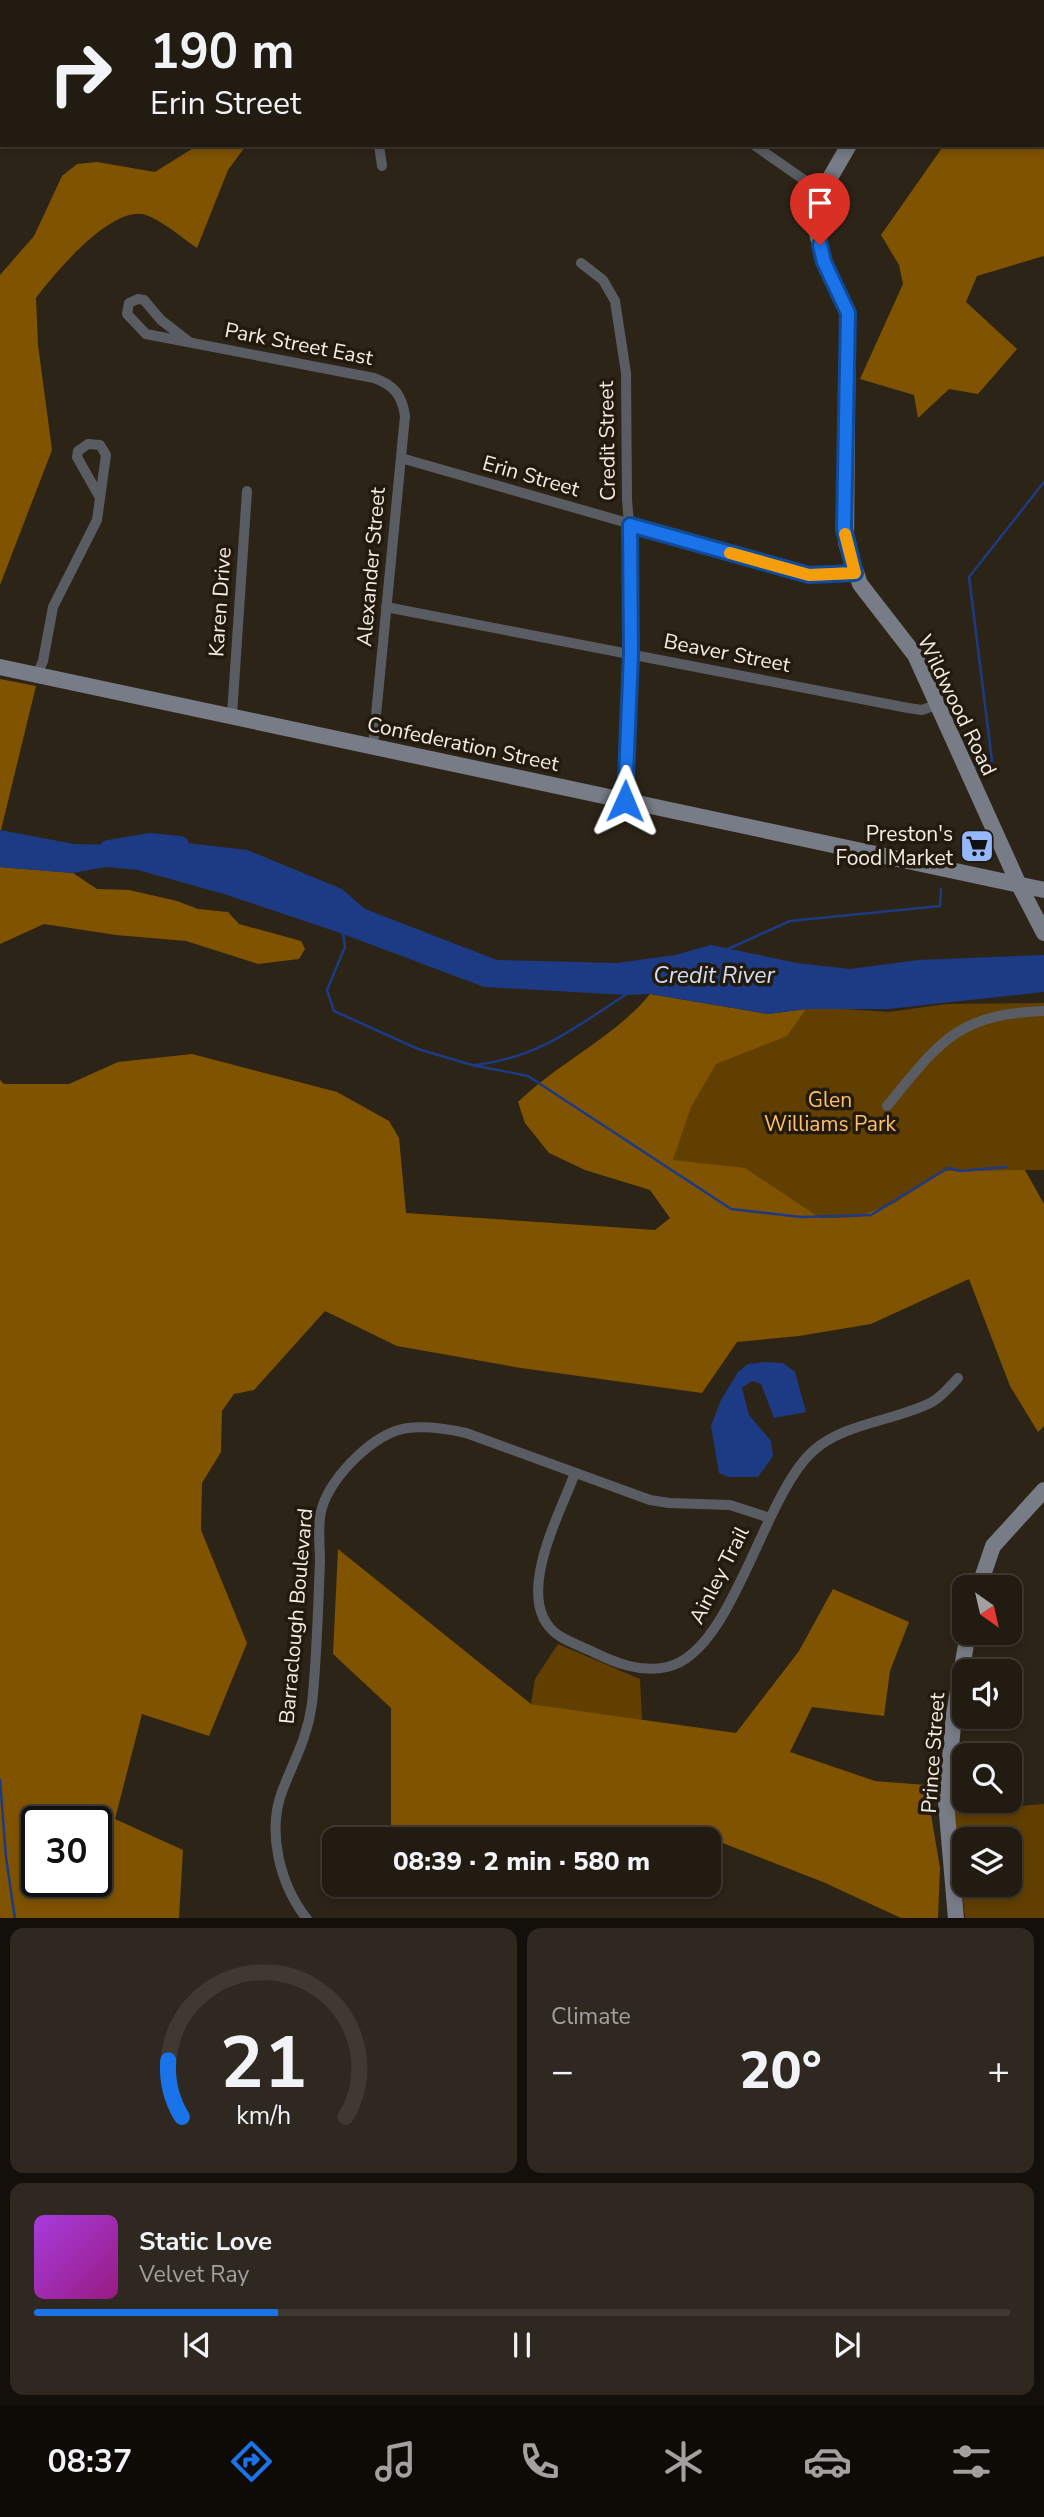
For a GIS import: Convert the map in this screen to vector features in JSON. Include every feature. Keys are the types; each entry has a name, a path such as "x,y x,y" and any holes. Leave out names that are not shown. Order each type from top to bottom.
{"street":[{"path":"379,147 382,166"},
{"path":"757,147 823,193"},
{"name":"Wildwood Road","path":"848,147 823,193 816,229 824,262 848,313 844,529 855,573 915,655 1018,885 1044,933"},
{"name":"Credit Street","path":"581,263 603,280 620,317 626,373 631,654 625,801"},
{"name":"Park Street East","path":"188,341 160,320 144,300 129,303 127,314 146,334 170,341 188,341 374,378 398,393"},
{"name":"Alexander Street","path":"373,746 405,416 398,393"},
{"name":"Erin Street","path":"401,458 809,575 855,573"},
{"name":"Karen Drive","path":"232,715 247,491"},
{"path":"37,675 52,607 92,532 99,496"},
{"name":"Beaver Street","path":"386,607 908,708 922,710 936,705"},
{"name":"Confederation Street","path":"0,667 1044,890"},
{"path":"1044,907 1041,911 1044,925"},
{"path":"887,1106 938,1045 958,1030 1012,1012 1044,1011"},
{"name":"Ainley Trail","path":"575,1473 537,1580 536,1599 541,1616 556,1634 608,1660 636,1668 669,1667 689,1656 707,1641 798,1465 828,1440 933,1402 958,1378"},
{"name":"Barraclough Boulevard","path":"306,1918 291,1899 275,1833 282,1791 304,1746 312,1704 321,1508 336,1482 366,1449 406,1428 444,1428 466,1433 650,1500 730,1505 770,1518"},
{"path":"983,1575 993,1546 1044,1490"},
{"name":"Prince Street","path":"956,1918 946,1802 954,1714 966,1645"}],"green space":[{"name":"Glen Williams Park","path":"1044,1003 1044,1170 944,1171 894,1203 857,1217 788,1218 644,1154 724,1042 813,1007 889,1012 946,1004"},
{"path":"558,1644 640,1679 642,1720 531,1704 535,1679"},
{"path":"1044,1804 1044,1918 965,1918 963,1897 1022,1897 1022,1827 955,1827 953,1813 1022,1813 1022,1806"}],"shaded area":[{"path":"195,147 245,147 228,170 197,248 166,225 146,215 132,214 117,220 85,243 36,298 38,345 52,450 0,585 0,275 34,236 62,176 77,164 97,162 155,172"},
{"path":"943,147 1044,147 1044,256 977,276 966,302 1017,349 978,394 949,389 918,418 914,395 860,379 903,284 899,265 881,235"},
{"path":"0,679 36,686 1,830 0,830"},
{"path":"0,867 73,873 97,889 129,890 177,901 198,909 228,912 239,924 301,941 305,949 299,959 258,964 186,941 116,935 44,924 0,944"},
{"path":"650,994 768,1014 806,1009 787,1036 716,1064 691,1107 673,1160 745,1168 820,1218 857,1217 894,1203 944,1171 1025,1170 1044,1204 1044,1426 1038,1432 1010,1386 969,1279 871,1324 799,1336 737,1342 702,1393 521,1368 397,1346 325,1311 254,1390 234,1394 222,1411 221,1452 202,1483 201,1530 247,1643 209,1736 142,1714 115,1819 183,1850 179,1918 0,1918 0,1080 4,1084 69,1084 118,1062 192,1054 337,1092 389,1121 399,1138 406,1213 655,1230 670,1218 650,1190 585,1170 549,1153 525,1123 518,1102 621,1023"},
{"path":"338,1549 531,1704 736,1733 799,1651 833,1589 909,1622 890,1671 884,1716 812,1707 790,1752 875,1781 926,1785 940,1868 938,1918 901,1918 823,1882 721,1842 721,1827 391,1827 391,1708 333,1654"}],"water":[{"name":"Credit River","path":"0,830 74,844 126,845 170,841 247,850 342,889 365,909 497,960 617,963 675,955 711,945 797,963 850,969 918,960 1044,955 1044,992 888,1009 806,1009 768,1014 650,994 484,987 343,934 224,894 138,870 106,867 73,873 0,867"},
{"path":"783,1363 795,1372 806,1412 774,1418 761,1384 752,1381 742,1388 749,1415 771,1441 773,1456 758,1477 729,1477 719,1473 711,1426 721,1400 738,1372 748,1364"}],"waterway":[{"path":"974,768 992,761 969,577 1044,482"},
{"name":"Credit River","path":"108,849 149,842 180,845"},
{"path":"728,949 790,921 940,906 941,889"},
{"path":"343,934 345,947 327,990 334,1011 418,1049 472,1065 528,1076 731,1209 801,1217 871,1215 948,1168 960,1171 1006,1167"},
{"path":"476,1065 519,1055 555,1040 625,995"},
{"path":"0,1780 6,1857 15,1918"}],"slow traffic":[{"path":"730,553 809,575 855,573 850,562 845,534"}],"place":[{"name":"Preston's Food Market","path":"977,846"}],"route":[{"path":"625,801 631,654 630,525 809,575 855,573 850,562 844,529 848,313 824,262 820,245"}]}
